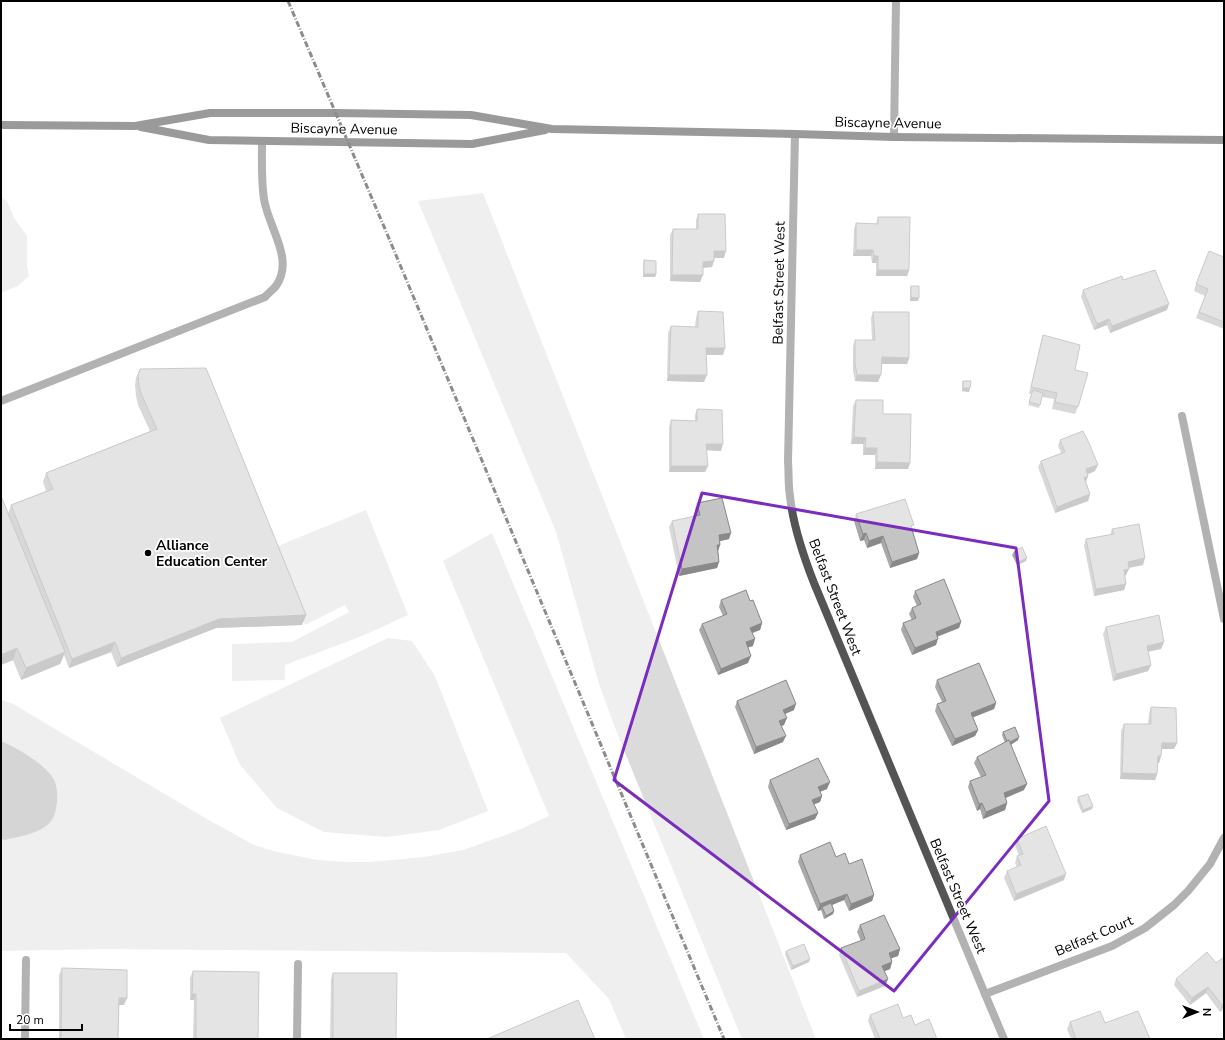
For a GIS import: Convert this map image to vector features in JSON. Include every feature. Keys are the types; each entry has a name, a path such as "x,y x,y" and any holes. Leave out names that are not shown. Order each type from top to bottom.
{"street":[{"path":"894,137 896,1"},
{"name":"Biscayne Avenue","path":"1,125 135,126 210,113 328,113 471,115 552,129 894,137 1224,140"},
{"name":"Biscayne Avenue","path":"135,126 209,140 472,144 552,129"},
{"name":"Belfast Street West","path":"795,134 788,462 789,495 795,525 803,556 1004,1039"},
{"path":"1,401 265,297 276,286 282,275 283,264 282,253 268,215 264,199 262,141"},
{"path":"1182,416 1224,619"},
{"name":"Belfast Court","path":"984,994 1112,946 1146,928 1174,905 1188,891 1210,864 1224,838"},
{"path":"25,1039 26,960"},
{"path":"297,1039 298,964"}],"highlighted area":[{"path":"702,493 1016,548 1049,801 894,991 614,780"}],"shaded area":[{"path":"483,193 816,1039 742,1039 617,733 599,684 556,532 418,201"},
{"path":"1,198 7,201 14,218 27,236 27,266 29,276 18,286 1,293"},
{"path":"366,510 408,615 362,636 285,665 285,680 232,681 232,644 292,642 349,612 345,605 305,625 273,548"},
{"path":"492,533 704,1039 626,1039 609,999 566,953 104,949 1,951 1,700 13,704 252,844 273,851 317,860 347,862 370,862 424,857 463,850 514,832 549,816 443,561"},
{"path":"388,638 412,641 435,676 488,811 439,830 387,837 324,832 277,808 240,765 220,718"},
{"path":"1,741 22,752 43,767 53,778 57,793 55,813 52,820 48,824 31,833 5,840 1,839"}],"building":[{"path":"698,214 725,214 726,251 714,251 714,261 703,262 703,275 672,275 673,229 698,229"},
{"path":"878,217 910,217 909,270 878,270 878,256 874,256 873,250 856,250 856,223 878,224"},
{"path":"1209,251 1224,257 1224,322 1199,312 1208,289 1196,284"},
{"path":"644,260 656,261 656,274 644,274"},
{"path":"1155,270 1169,304 1112,326 1109,319 1097,324 1083,290 1122,276 1123,280"},
{"path":"911,286 919,286 919,298 911,297"},
{"path":"698,311 723,312 725,348 706,348 707,375 669,375 671,326 698,327"},
{"path":"873,312 909,312 909,358 882,357 881,375 857,375 855,364 855,340 875,340"},
{"path":"1043,335 1080,345 1075,370 1088,373 1078,407 1055,402 1057,393 1031,387"},
{"name":"Alliance Education Center","path":"206,368 306,615 219,619 121,658 115,642 72,659 11,505 53,489 46,473 157,429 139,386 138,375 140,369"},
{"path":"963,381 971,381 970,388 963,388"},
{"path":"1033,390 1043,393 1040,405 1029,402"},
{"path":"856,400 883,400 883,414 911,414 910,463 877,462 877,448 865,448 866,438 854,437"},
{"path":"697,409 722,410 723,444 706,444 708,466 671,466 671,420 697,421"},
{"path":"1083,431 1098,465 1086,469 1088,476 1084,478 1090,494 1057,507 1041,461 1065,452 1060,440"},
{"path":"1,496 65,652 26,668 17,648 1,655"},
{"path":"722,498 731,533 719,535 720,545 717,545 719,562 682,569 672,521 700,515 697,503"},
{"path":"905,499 914,525 911,526 919,553 892,562 883,536 869,541 866,533 863,534 856,514"},
{"path":"1139,524 1145,558 1128,562 1129,569 1124,570 1126,584 1096,589 1086,539 1114,534 1112,529"},
{"path":"1022,547 1027,558 1018,562 1014,552"},
{"path":"944,579 961,622 936,632 938,639 915,648 903,623 916,618 912,608 921,604 915,591"},
{"path":"746,590 750,601 753,600 762,623 750,628 755,639 746,642 751,656 721,669 702,624 727,614 721,600"},
{"path":"1159,615 1164,642 1147,646 1151,665 1116,674 1106,627"},
{"path":"979,663 996,703 971,713 978,730 955,739 937,704 946,701 937,680"},
{"path":"786,680 796,704 783,710 787,718 779,721 786,736 756,747 737,701"},
{"path":"1151,707 1176,708 1177,743 1162,743 1161,756 1158,756 1157,774 1122,773 1124,724 1151,724"},
{"path":"1015,727 1019,737 1010,742 1009,740 1007,741 1003,732"},
{"path":"1009,740 1027,784 1004,793 1007,803 986,812 982,803 979,804 970,781 986,775 977,757"},
{"path":"818,758 830,782 818,787 822,796 812,800 818,813 789,824 770,780"},
{"path":"1088,794 1093,806 1083,810 1078,797"},
{"path":"1046,826 1066,874 1016,894 1007,871 1021,865 1017,856 1023,854 1017,839"},
{"path":"830,842 836,857 845,853 849,864 862,859 874,895 851,904 847,894 820,904 800,855"},
{"path":"831,903 834,911 826,916 822,907"},
{"path":"884,915 900,949 889,953 892,962 882,966 888,979 859,991 841,948 865,939 860,925"},
{"path":"804,944 810,959 793,966 786,951"},
{"path":"1207,952 1216,963 1224,957 1224,1004 1222,1005 1208,987 1192,998 1176,979"},
{"path":"62,968 127,970 127,998 119,998 118,1039 61,1039"},
{"path":"193,971 259,972 258,1039 196,1039 196,994 192,994"},
{"path":"333,973 397,973 396,1039 333,1039"},
{"path":"578,1000 595,1039 487,1039"},
{"path":"898,1004 903,1018 911,1015 915,1025 929,1019 937,1039 880,1039 870,1015"},
{"path":"1100,1011 1105,1023 1138,1011 1150,1039 1076,1039 1070,1022"}],"railway":[{"path":"288,1 724,1039"}],"place":[{"name":"Alliance Education Center","path":"148,553"}]}
